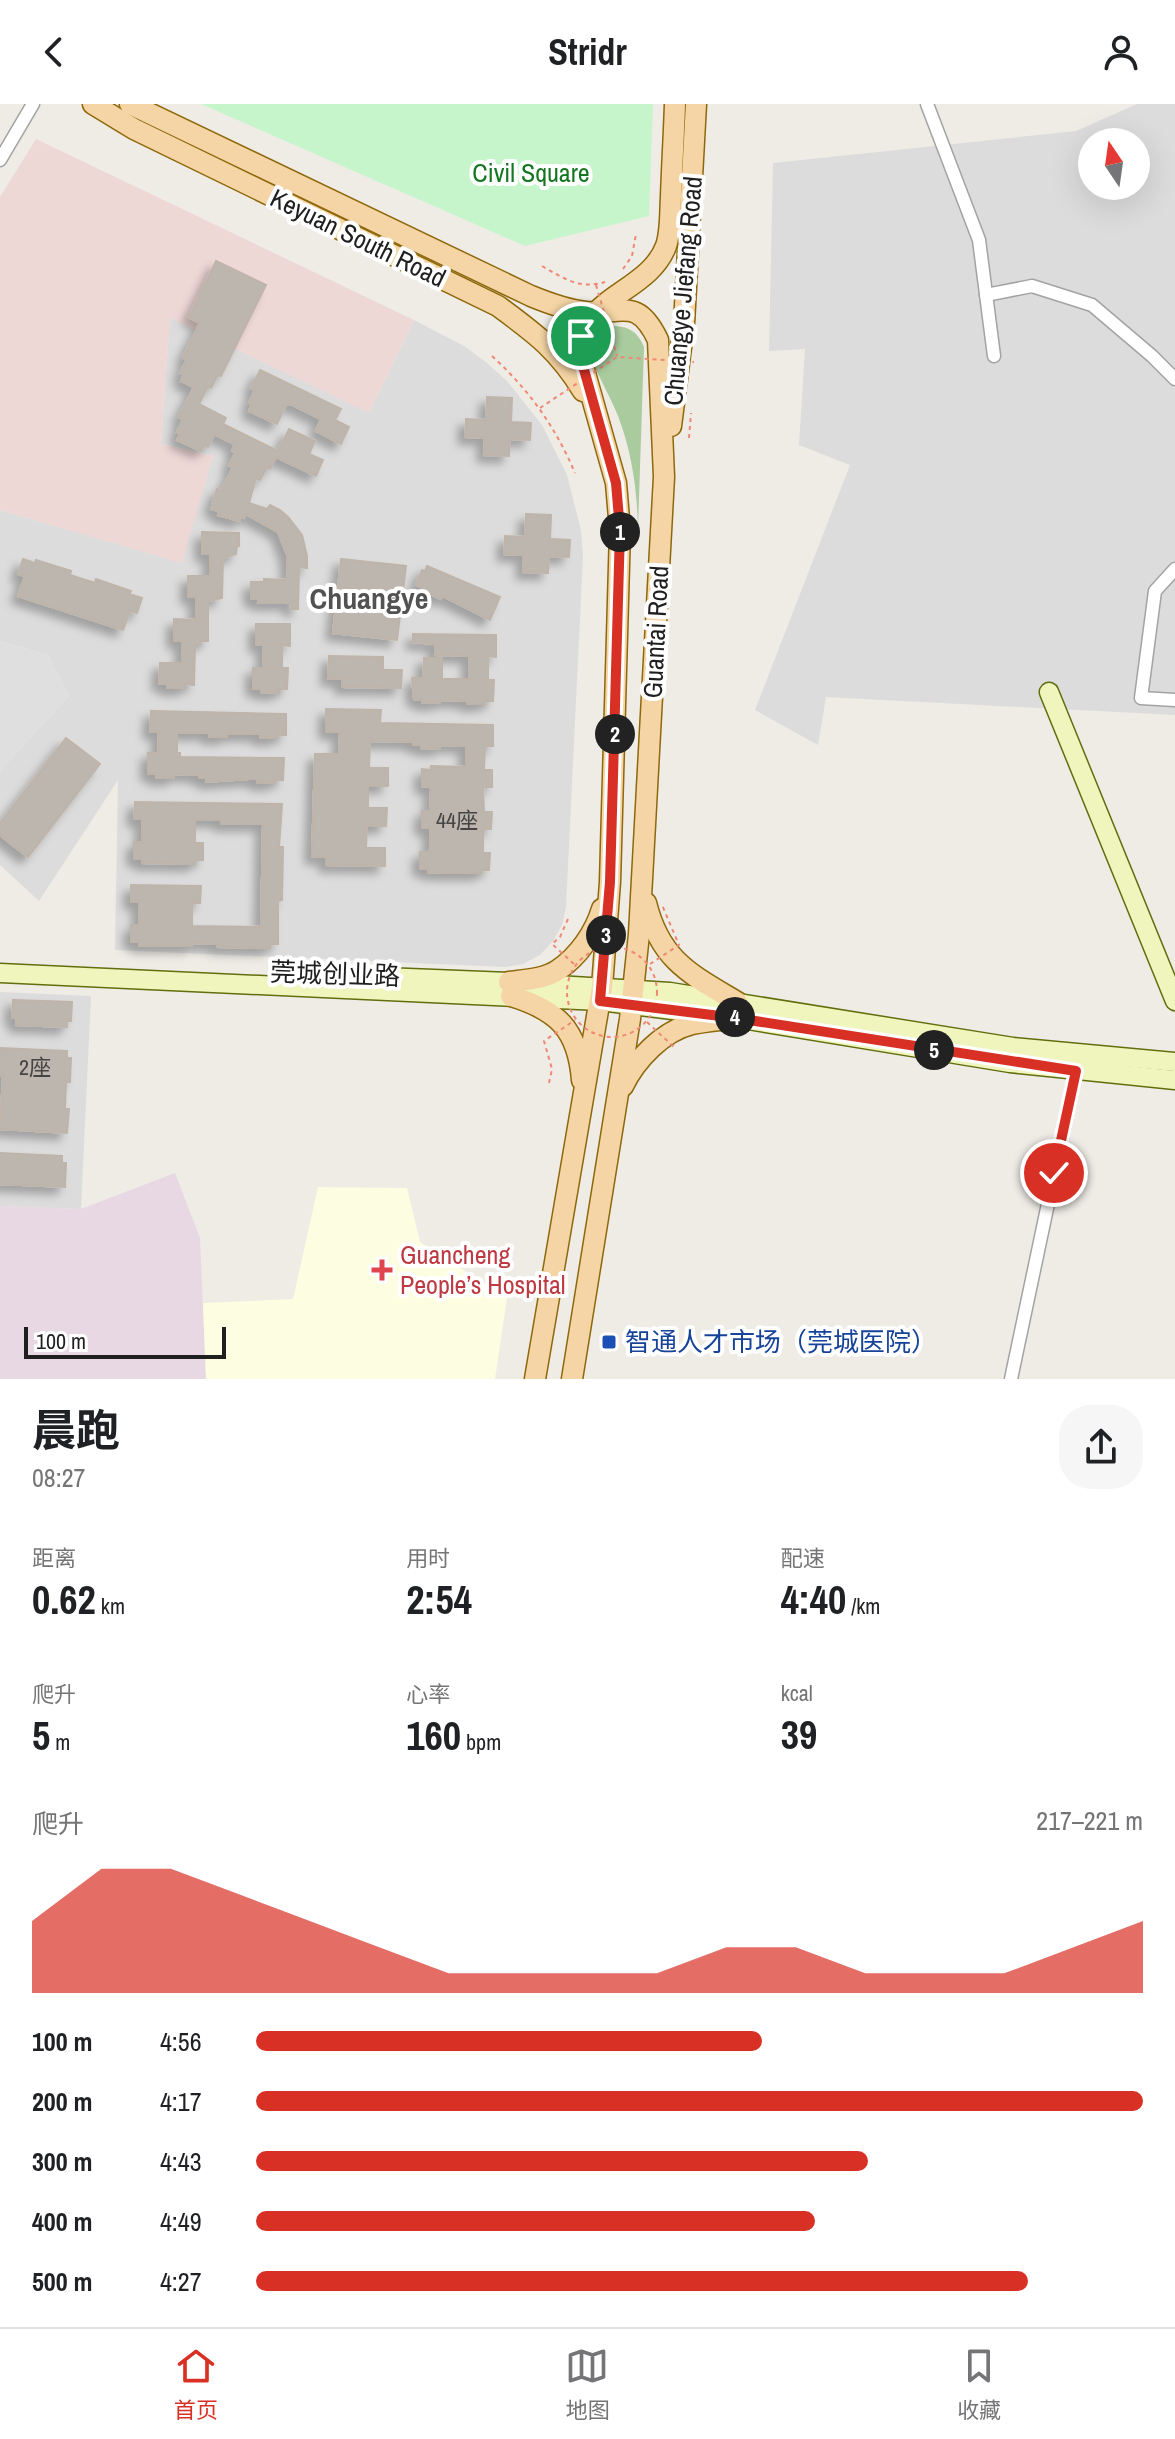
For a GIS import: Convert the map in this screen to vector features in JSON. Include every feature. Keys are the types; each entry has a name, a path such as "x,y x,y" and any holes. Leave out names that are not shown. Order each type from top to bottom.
{"main road":[{"path":"80,104 134,129"},
{"name":"Keyuan South Road","path":"93,104 134,129 498,306 542,338 565,362 593,408"},
{"name":"Keyuan South Road","path":"130,104 509,286 547,302 586,312 597,311"},
{"name":"Chuangye Jiefang Road","path":"597,311 616,282 647,273 666,247 675,104"},
{"name":"Chuangye Jiefang Road","path":"664,477 684,324 696,104"},
{"path":"547,302 587,300 616,282"},
{"name":"Guantai Road","path":"572,1379 632,997 642,888 664,477 658,340 652,327 639,313 620,308 597,311"},
{"path":"593,408 580,351 581,336 587,322 597,311"},
{"name":"Guantai Road","path":"535,1379 601,994 610,882 620,530 616,483 593,408"},
{"path":"510,989 558,971 595,929 610,882"},
{"path":"642,888 652,927 663,947 737,1010"},
{"path":"510,989 554,1014 574,1041 581,1066 583,1096"},
{"path":"616,1100 628,1075 658,1042 689,1025 737,1010"}],"street":[{"path":"0,160 33,104"},
{"path":"927,104 979,240 994,356"},
{"path":"986,295 1032,286 1092,305 1175,379"},
{"path":"1175,569 1155,591 1141,698 1175,700"},
{"path":"1049,692 1175,1001"},
{"name":"莞城创业路","path":"0,963 601,994 737,1010"},
{"name":"莞城创业路","path":"0,973 510,989"},
{"path":"737,1010 1013,1047 1175,1062"},
{"path":"737,1010 1076,1071 1175,1080"},
{"path":"1011,1379 1076,1071"}],"path":[{"path":"542,266 571,283 596,285 616,282 632,256 636,234"},
{"path":"596,285 617,357"},
{"path":"492,356 540,408 575,473"},
{"path":"540,408 617,357 694,362"},
{"path":"649,964 679,945 662,905"},
{"path":"568,919 560,937 552,944 575,965"},
{"path":"605,947 630,950 649,964 658,994 653,1013 635,1031 624,1036 606,1037 589,1031 576,1019 567,997 569,977 575,965 594,950 605,947"},
{"path":"549,1083 552,1069 544,1041 576,1019"},
{"path":"646,1021 676,1049"}],"shaded area":[{"path":"1137,104 1175,104 1175,715 826,697 818,745 755,710 850,465 799,445 805,349 769,351 773,163 1078,130 1078,200 1150,200 1150,128 1083,128"},
{"path":"36,139 414,320 369,413 170,318 161,444 213,456 182,563 0,510 0,197"},
{"path":"170,317 369,412 414,320 464,346 487,363 507,381 542,425 567,475 581,530 583,557 566,907 562,925 540,955 523,964 505,967 115,950 118,780 39,901 0,865 0,771 69,696 48,655 0,641 0,510 181,562 213,456 161,444"},
{"path":"0,641 48,655 69,696 0,771"},
{"path":"0,992 91,996 81,1209 0,1206"},
{"path":"175,1173 200,1238 206,1379 0,1379 0,1206 81,1209"},
{"name":"Guancheng People’s Hospital","path":"318,1187 407,1188 420,1242 507,1298 495,1379 206,1379 203,1303 293,1299"}],"green space":[{"name":"Civil Square","path":"201,104 653,104 649,216 525,246"},
{"path":"612,326 632,331 644,347 638,528 635,485 627,443 591,358 596,339"}],"building":[{"path":"216,261 266,285 221,376 218,375 211,388 208,386 199,404 226,418 223,424 278,451 289,429 315,441 309,454 323,460 316,476 276,457 260,480 256,478 249,503 267,509 270,505 280,510 302,535 307,568 299,567 298,609 291,609 290,603 258,603 259,599 251,599 251,582 288,580 287,555 278,532 246,514 244,518 240,517 240,521 218,515 219,511 211,509 217,489 222,490 233,467 229,465 236,452 232,451 235,444 214,434 208,447 204,445 201,451 177,440 183,419 179,417 194,387 181,381 184,374 180,373 187,360 183,358 200,323 189,317"},
{"path":"260,370 341,409 335,420 349,427 341,444 316,431 321,419 291,404 286,405 277,424 249,411 255,390 251,388"},
{"path":"487,397 512,398 511,422 531,423 530,440 510,439 509,456 484,455 485,438 465,437 466,419 486,420"},
{"path":"526,514 551,515 550,539 570,540 569,557 549,556 548,573 523,572 524,555 504,554 505,536 525,537"},
{"path":"202,532 239,533 239,546 236,554 223,558 222,598 208,601 208,641 195,644 194,685 167,688 167,684 159,684 160,663 182,663 182,641 174,641 174,619 196,620 196,597 188,597 188,576 210,576 210,554 202,554"},
{"path":"23,559 35,563 36,560 71,571 70,575 95,583 96,579 131,591 129,594 142,598 137,613 130,611 123,630 18,596 25,576 18,574"},
{"path":"341,559 406,566 397,640 333,633"},
{"path":"427,566 500,597 490,620 443,596 441,599 425,592 426,589 416,585"},
{"path":"256,624 290,624 290,646 282,645 282,668 288,668 287,689 279,689 279,693 253,689 253,668 263,668 264,645 256,645"},
{"path":"413,634 496,635 496,657 488,656 488,680 494,680 493,701 486,701 485,704 440,700 440,703 422,703 422,700 414,699 412,678 423,678 424,658 442,658 442,679 469,679 469,656 435,655 436,644 413,642"},
{"path":"329,656 383,657 383,670 402,670 401,688 342,687 342,679 328,679"},
{"path":"326,709 381,710 380,723 493,725 493,746 485,746 484,770 492,770 492,787 483,787 484,812 492,812 491,829 483,829 483,853 490,853 489,870 449,873 420,869 420,852 429,852 430,849 430,828 422,828 422,811 430,811 431,790 422,786 422,769 431,770 431,766 466,767 466,746 421,748 413,742 370,741 369,768 388,768 388,786 368,786 368,808 387,808 386,826 367,826 366,848 385,848 385,866 326,865 326,857 312,857 315,754 339,754 340,732 326,732"},
{"path":"151,711 286,714 286,735 278,735 278,738 260,738 260,734 209,737 209,733 177,733 177,753 180,757 284,758 283,780 275,780 275,783 257,783 257,779 206,782 207,778 199,778 199,775 174,774 174,778 156,778 156,774 148,774 148,753 158,753 159,732 150,732"},
{"path":"66,738 100,764 28,857 0,835 0,823"},
{"path":"135,802 282,804 279,847 283,847 282,900 278,901 278,944 270,944 270,948 192,943 192,946 139,946 139,942 131,942 131,925 139,925 139,902 131,902 131,885 201,886 200,903 192,903 192,926 261,927 263,824 221,824 221,820 195,820 195,843 203,843 203,860 195,860 195,864 142,863 142,859 134,859 134,842 142,842 142,819 134,819"},
{"path":"13,1000 72,1002 71,1021 67,1021 67,1027 16,1025 17,1018 12,1018"},
{"path":"0,1048 67,1051 67,1058 71,1058 70,1082 66,1082 65,1109 69,1109 67,1133 0,1129 3,1076 0,1076"},
{"path":"0,1153 62,1156 62,1163 66,1163 65,1187 0,1184"}],"place":[{"name":"Guancheng People’s Hospital","path":"382,1270"},
{"name":"智通人才市场（莞城医院）","path":"609,1342"}],"district":[{"name":"Chuangye","path":"369,599"}],"route":[{"path":"581,336 583,366 616,483 620,530 610,882 600,1001 736,1018 1076,1071 1054,1173"}]}
